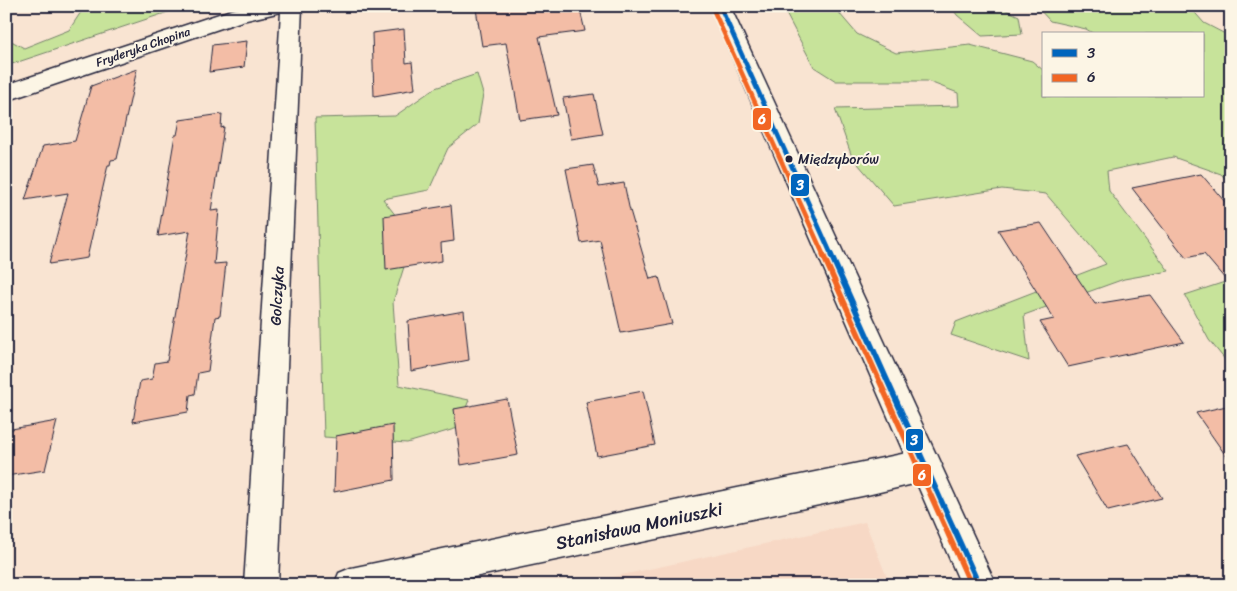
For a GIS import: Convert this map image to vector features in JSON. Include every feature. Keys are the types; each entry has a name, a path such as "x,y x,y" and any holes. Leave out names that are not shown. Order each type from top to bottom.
{"street":[{"name":"Fryderyka Chopina","path":"6,93 238,15 281,6"},
{"name":"Golczyka","path":"262,585 292,6"},
{"path":"720,6 979,585"},
{"name":"Stanisława Moniuszki","path":"351,585 867,479 926,465"}],"shaded area":[{"path":"865,522 890,585 576,585"}],"green space":[{"path":"85,6 186,6 12,64 6,61 6,38 24,48 69,30"},
{"path":"782,6 833,6 857,34 896,53 970,45 1032,61 1042,69 1042,98 1204,98 1204,32 1091,32 1086,29 1050,21 1037,7 1189,6 1204,23 1231,37 1231,185 1221,174 1173,157 1107,171 1109,191 1169,271 1124,279 1024,315 1029,361 951,335 956,322 1106,264 1046,194 1002,189 894,206 852,157 835,109 959,106 958,93 927,81 836,81 814,67"},
{"path":"951,6 998,6 1019,16 1022,34 982,36 957,15"},
{"path":"477,74 483,94 478,124 448,148 429,190 383,199 413,238 393,302 399,385 469,400 458,428 407,443 324,437 315,118 395,116 435,88"},
{"path":"1231,280 1231,367 1209,340 1185,295"}],"building":[{"path":"496,6 524,6 525,11 579,6 585,31 539,37 557,115 520,120 506,43 482,46 476,9"},
{"path":"404,29 406,63 412,62 415,89 374,96 372,33"},
{"path":"247,41 244,67 209,72 212,45"},
{"path":"137,69 117,159 111,160 110,165 108,165 87,258 49,264 68,193 25,200 43,146 75,141 91,86"},
{"path":"594,94 603,134 571,139 563,98"},
{"path":"222,114 221,128 224,127 211,211 219,210 214,264 226,263 220,316 215,317 208,371 198,373 195,394 190,395 188,412 133,422 140,381 152,379 155,363 167,361 190,231 158,236 175,135 177,135 180,120"},
{"path":"593,165 599,187 624,183 650,279 659,277 672,324 621,333 600,240 581,243 566,169"},
{"path":"1201,174 1231,209 1231,286 1204,254 1186,258 1132,188"},
{"path":"451,205 454,241 441,243 442,261 386,270 384,216"},
{"path":"1041,223 1095,304 1150,295 1184,342 1068,367 1040,322 1054,319 998,230"},
{"path":"464,311 469,360 411,371 408,321"},
{"path":"643,391 655,445 597,456 586,402"},
{"path":"507,399 518,455 461,465 454,409"},
{"path":"1231,405 1231,463 1196,413"},
{"path":"57,421 45,470 6,476 6,430"},
{"path":"393,425 394,480 334,492 336,436"},
{"path":"1128,444 1162,498 1108,511 1075,456"}],"transit line":[{"name":"3","path":"720,6 979,585"},
{"name":"6","path":"713,9 971,585"}],"place":[{"name":"Międzyborów","path":"789,159"}]}
